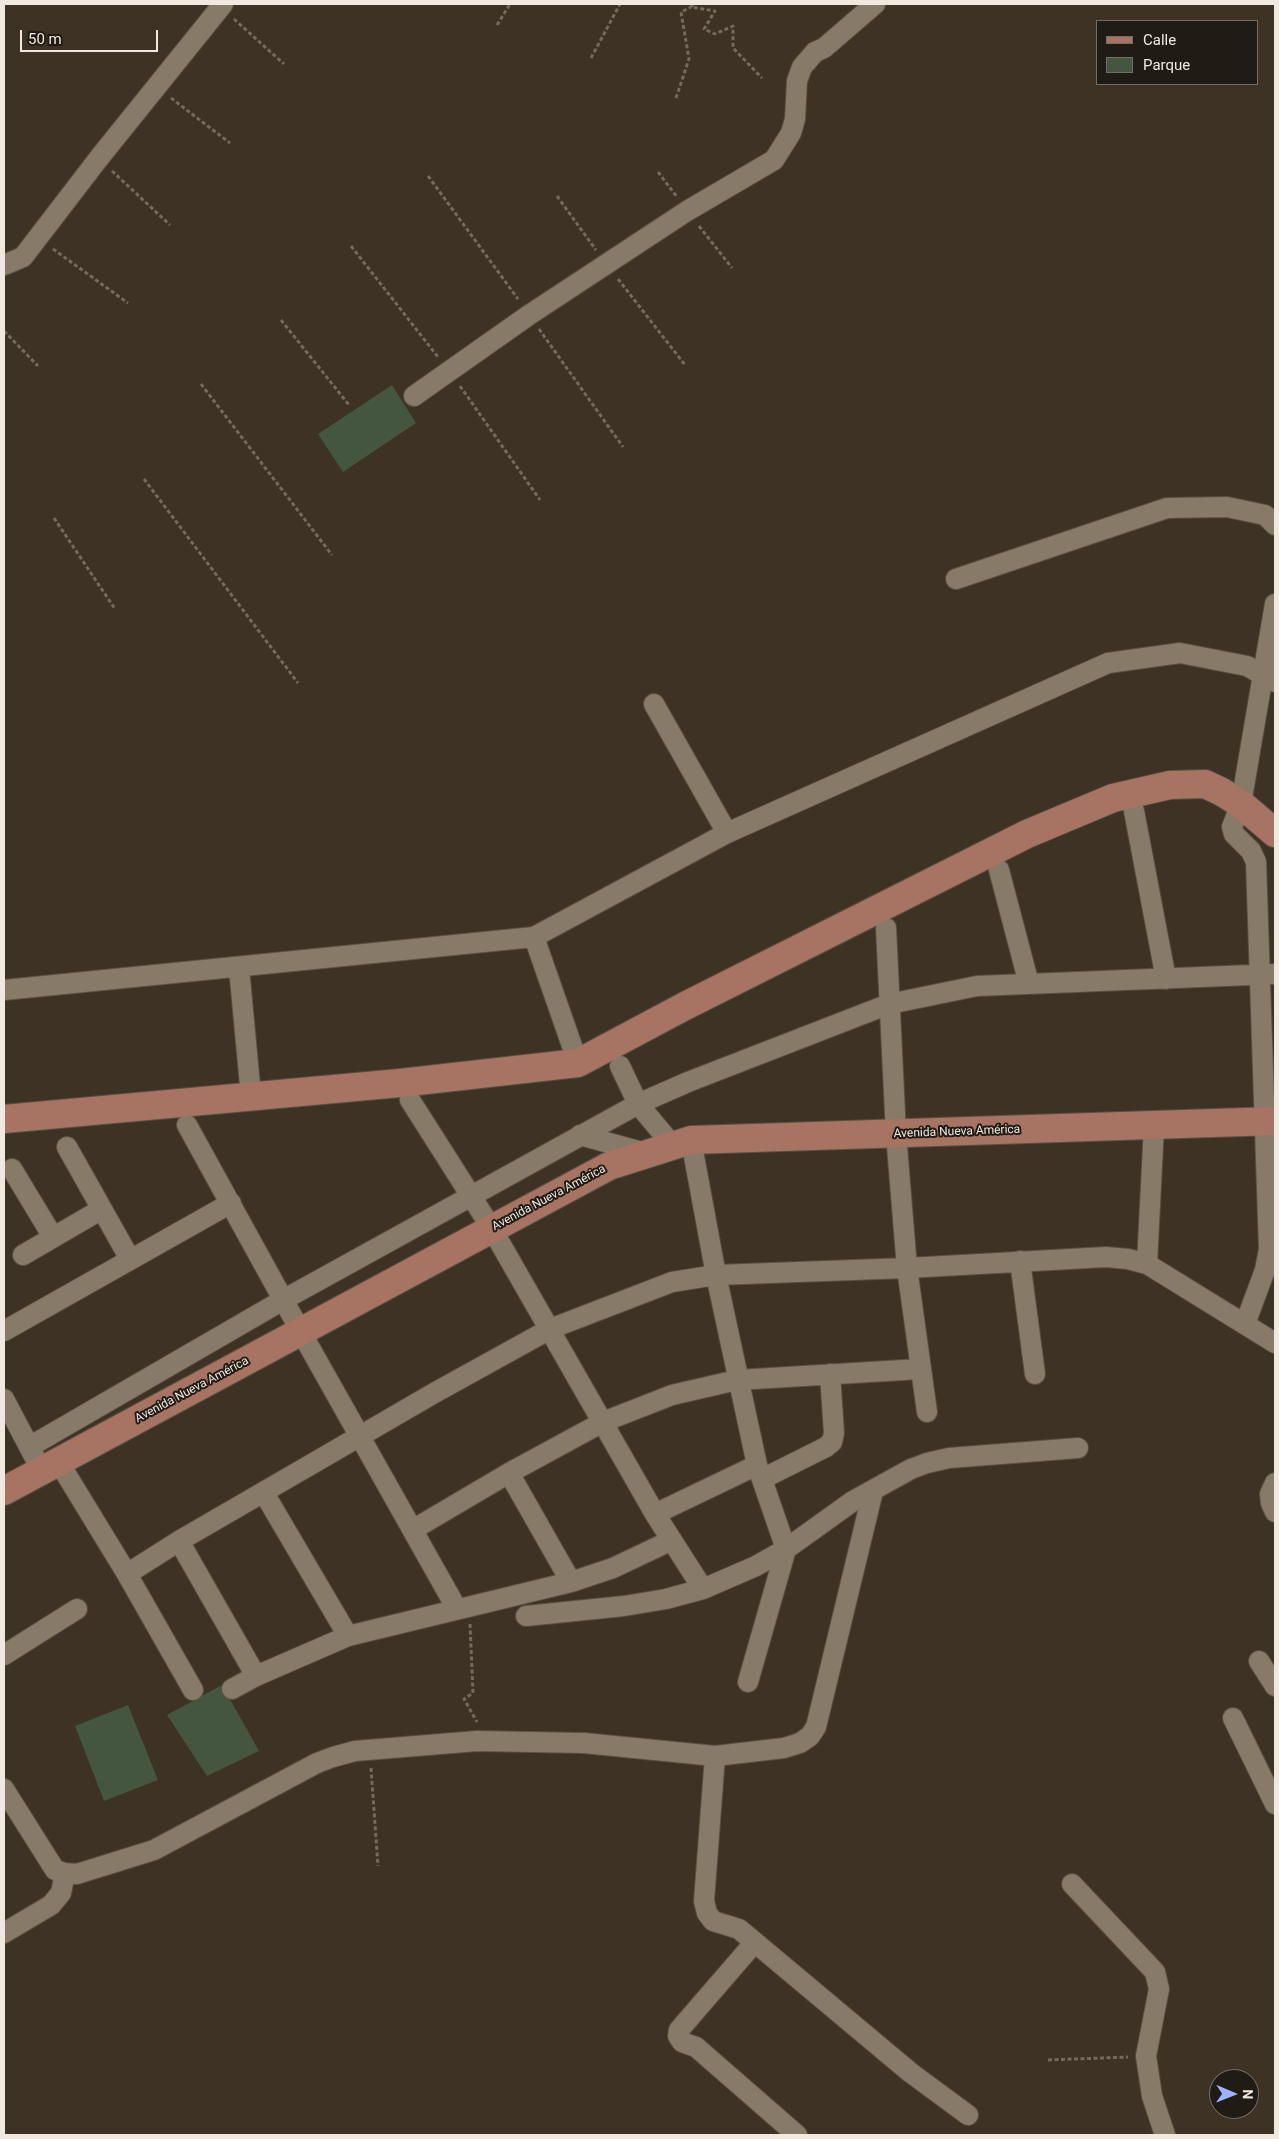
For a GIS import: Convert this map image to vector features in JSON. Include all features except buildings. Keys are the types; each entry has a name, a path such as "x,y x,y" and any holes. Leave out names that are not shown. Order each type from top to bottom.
{"street":[{"path":"414,396 530,315 687,211 774,160 784,148 795,119 797,81 802,67 816,52 824,48 875,4"},
{"path":"4,265 23,257 39,238 99,158 222,5"},
{"path":"956,579 1167,508 1226,507 1265,515 1275,526"},
{"path":"1244,1324 1265,1270 1269,1249 1268,974 1256,862 1251,851 1234,834 1232,827 1240,804 1269,678 1275,604"},
{"path":"4,990 534,937 727,833 1108,664 1180,653 1247,666 1269,678"},
{"path":"654,704 727,833"},
{"path":"4,1119 400,1083 578,1063 693,1002 1027,834 1114,798 1170,785 1205,784 1240,804 1275,833"},
{"path":"1134,811 1166,979"},
{"path":"999,870 1029,984"},
{"path":"886,928 896,1134 906,1268 926,1412"},
{"path":"534,937 578,1063"},
{"path":"239,968 251,1096"},
{"path":"29,1447 283,1300 470,1195 638,1104 688,1082 889,1004 977,986 1268,974"},
{"path":"620,1066 638,1104 671,1147 716,1275 737,1380 759,1472 786,1549 748,1682"},
{"path":"410,1100 492,1229 656,1514 704,1589"},
{"name":"Avenida Nueva América","path":"4,1491 609,1166 671,1147 896,1134 1270,1122"},
{"path":"187,1125 300,1332 414,1530 463,1608"},
{"path":"1147,1264 1154,1126"},
{"path":"580,1135 671,1147"},
{"path":"67,1147 130,1260"},
{"path":"12,1169 53,1237"},
{"path":"4,1331 231,1203"},
{"path":"23,1255 102,1209"},
{"path":"127,1574 179,1541 550,1328 672,1282 716,1275 906,1268 1106,1257 1128,1259 1147,1264 1275,1343"},
{"path":"1020,1261 1035,1374"},
{"path":"414,1530 509,1473 603,1422 672,1395 737,1380 920,1369"},
{"path":"656,1514 759,1472 826,1448 832,1442 834,1433 830,1374"},
{"path":"4,1399 29,1447 50,1466 127,1574 193,1690"},
{"path":"526,1616 624,1606 666,1599 704,1589 756,1566 786,1549 834,1514 911,1469 949,1458 1078,1448"},
{"path":"509,1473 571,1582"},
{"path":"1275,1483 1270,1494 1275,1512"},
{"path":"4,1789 11,1817 55,1870 77,1874 154,1850 317,1763 355,1751 485,1741 584,1743 715,1756 784,1748 800,1743 810,1736 816,1727 874,1491"},
{"path":"264,1493 348,1636"},
{"path":"232,1689 256,1676 348,1636 571,1582 614,1568 672,1540"},
{"path":"179,1541 256,1676"},
{"path":"4,1655 77,1609"},
{"path":"1259,1661 1275,1686"},
{"path":"1233,1718 1275,1804"},
{"path":"715,1756 704,1901 707,1914 714,1921 739,1929 911,2073 968,2115"},
{"path":"4,1933 51,1905 61,1893 65,1873"},
{"path":"1072,1884 1155,1972 1159,1989 1146,2056 1152,2096 1165,2135"},
{"path":"755,1942 679,2030 678,2036 682,2042 696,2047 797,2135"}],"path":[{"path":"497,25 510,4"},
{"path":"591,58 620,4"},
{"path":"222,5 284,64"},
{"path":"676,98 689,59 681,12 692,5 715,11 704,29 715,34 733,26 733,48 762,78"},
{"path":"156,87 230,143"},
{"path":"99,158 170,225"},
{"path":"557,196 685,365"},
{"path":"39,238 128,303"},
{"path":"281,320 349,405"},
{"path":"4,331 38,366"},
{"path":"200,384 332,555"},
{"path":"144,479 298,683"},
{"path":"54,518 115,609"},
{"path":"463,1608 473,1693 464,1699 483,1732 485,1741"},
{"path":"370,1750 378,1866"},
{"path":"1048,2060 1146,2056"}],"green space":[{"path":"392,385 416,423 343,472 318,434"},
{"path":"222,1685 259,1751 207,1776 167,1715"},
{"path":"128,1705 158,1780 104,1801 75,1726"}]}
